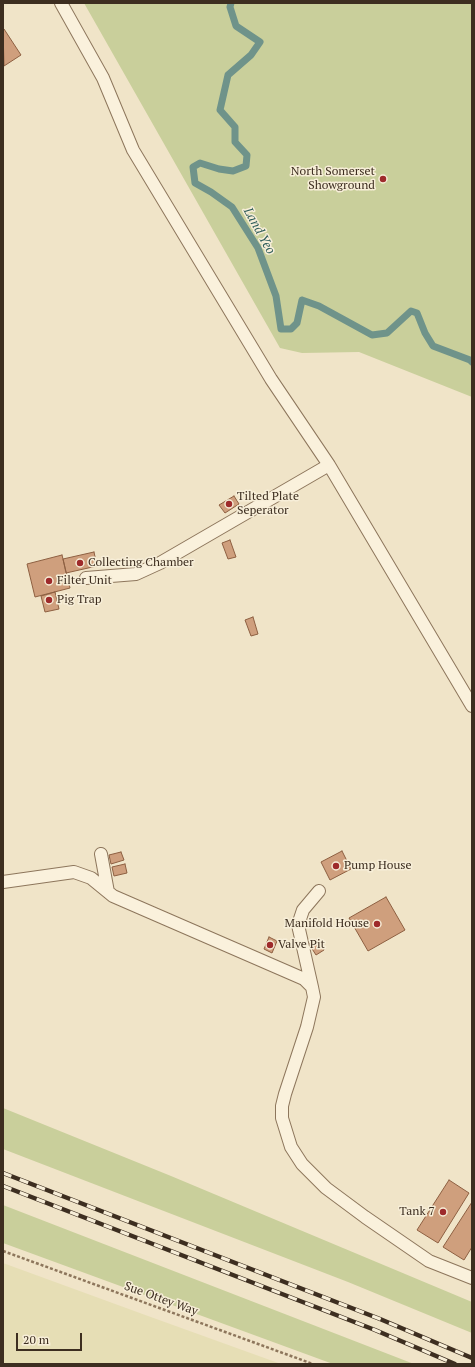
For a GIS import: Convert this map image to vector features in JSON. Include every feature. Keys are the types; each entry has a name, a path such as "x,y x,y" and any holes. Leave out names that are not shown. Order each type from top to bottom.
{"lane":[{"path":"61,3 103,78 134,150 271,379 329,465 472,706"},
{"path":"86,578 136,574 160,563 329,465"},
{"path":"101,854 108,892"},
{"path":"3,882 74,872 91,878 113,896 297,975 304,979 312,987"},
{"path":"319,891 303,910 298,925 314,997 310,1015 282,1106 282,1118 291,1147 302,1164 326,1188 364,1217 429,1261 472,1278"}],"path":[{"name":"Sue Ottey Way","path":"3,1251 313,1364"}],"shaded area":[{"path":"3,1263 148,1316 281,1364 3,1364"}],"green space":[{"path":"84,3 472,3 472,397 359,352 302,353 280,348"},
{"path":"3,1108 171,1176 472,1302 472,1333 348,1282 3,1149"},
{"path":"3,1205 414,1364 333,1364 3,1243"}],"building":[{"path":"3,29 21,55 4,66"},
{"name":"Tilted Plate Seperator","path":"234,496 239,504 225,513 219,505"},
{"name":"Collecting Chamber","path":"230,540 236,557 228,559 222,543"},
{"name":"Collecting Chamber","path":"94,552 97,566 66,573 63,559"},
{"name":"Filter Unit","path":"62,555 70,588 35,597 27,564"},
{"name":"Pig Trap","path":"55,592 59,609 45,612 41,596"},
{"path":"253,617 258,634 251,636 245,620"},
{"name":"Pump House","path":"342,851 351,869 330,880 321,862"},
{"path":"121,852 124,860 111,864 109,855"},
{"path":"125,864 127,873 114,876 112,867"},
{"name":"Manifold House","path":"386,897 405,930 368,951 349,918"},
{"name":"Valve Pit","path":"269,937 277,941 272,953 264,949"},
{"name":"Valve Pit","path":"318,939 324,950 316,955 309,944"},
{"name":"Tank 7","path":"449,1180 469,1193 438,1243 417,1230"},
{"path":"472,1202 472,1247 464,1260 443,1247"}],"waterway":[{"name":"Land Yeo","path":"231,3 230,7 236,26 260,42 251,55 228,75 220,110 235,127 235,142 247,155 246,166 233,171 219,169 200,163 193,167 195,183 232,207 258,248 276,296 281,329 291,329 297,323 302,300 319,306 372,335 387,333 411,311 417,313 425,333 433,346 472,362"}],"railway":[{"path":"3,1173 380,1319 472,1358"},
{"path":"3,1186 375,1330 455,1364"}],"place":[{"name":"North Somerset Showground","path":"383,179"},
{"name":"Tilted Plate Seperator","path":"229,504"},
{"name":"Collecting Chamber","path":"80,563"},
{"name":"Filter Unit","path":"49,581"},
{"name":"Pig Trap","path":"49,600"},
{"name":"Pump House","path":"336,866"},
{"name":"Manifold House","path":"377,924"},
{"name":"Valve Pit","path":"270,945"},
{"name":"Tank 7","path":"443,1212"}]}
